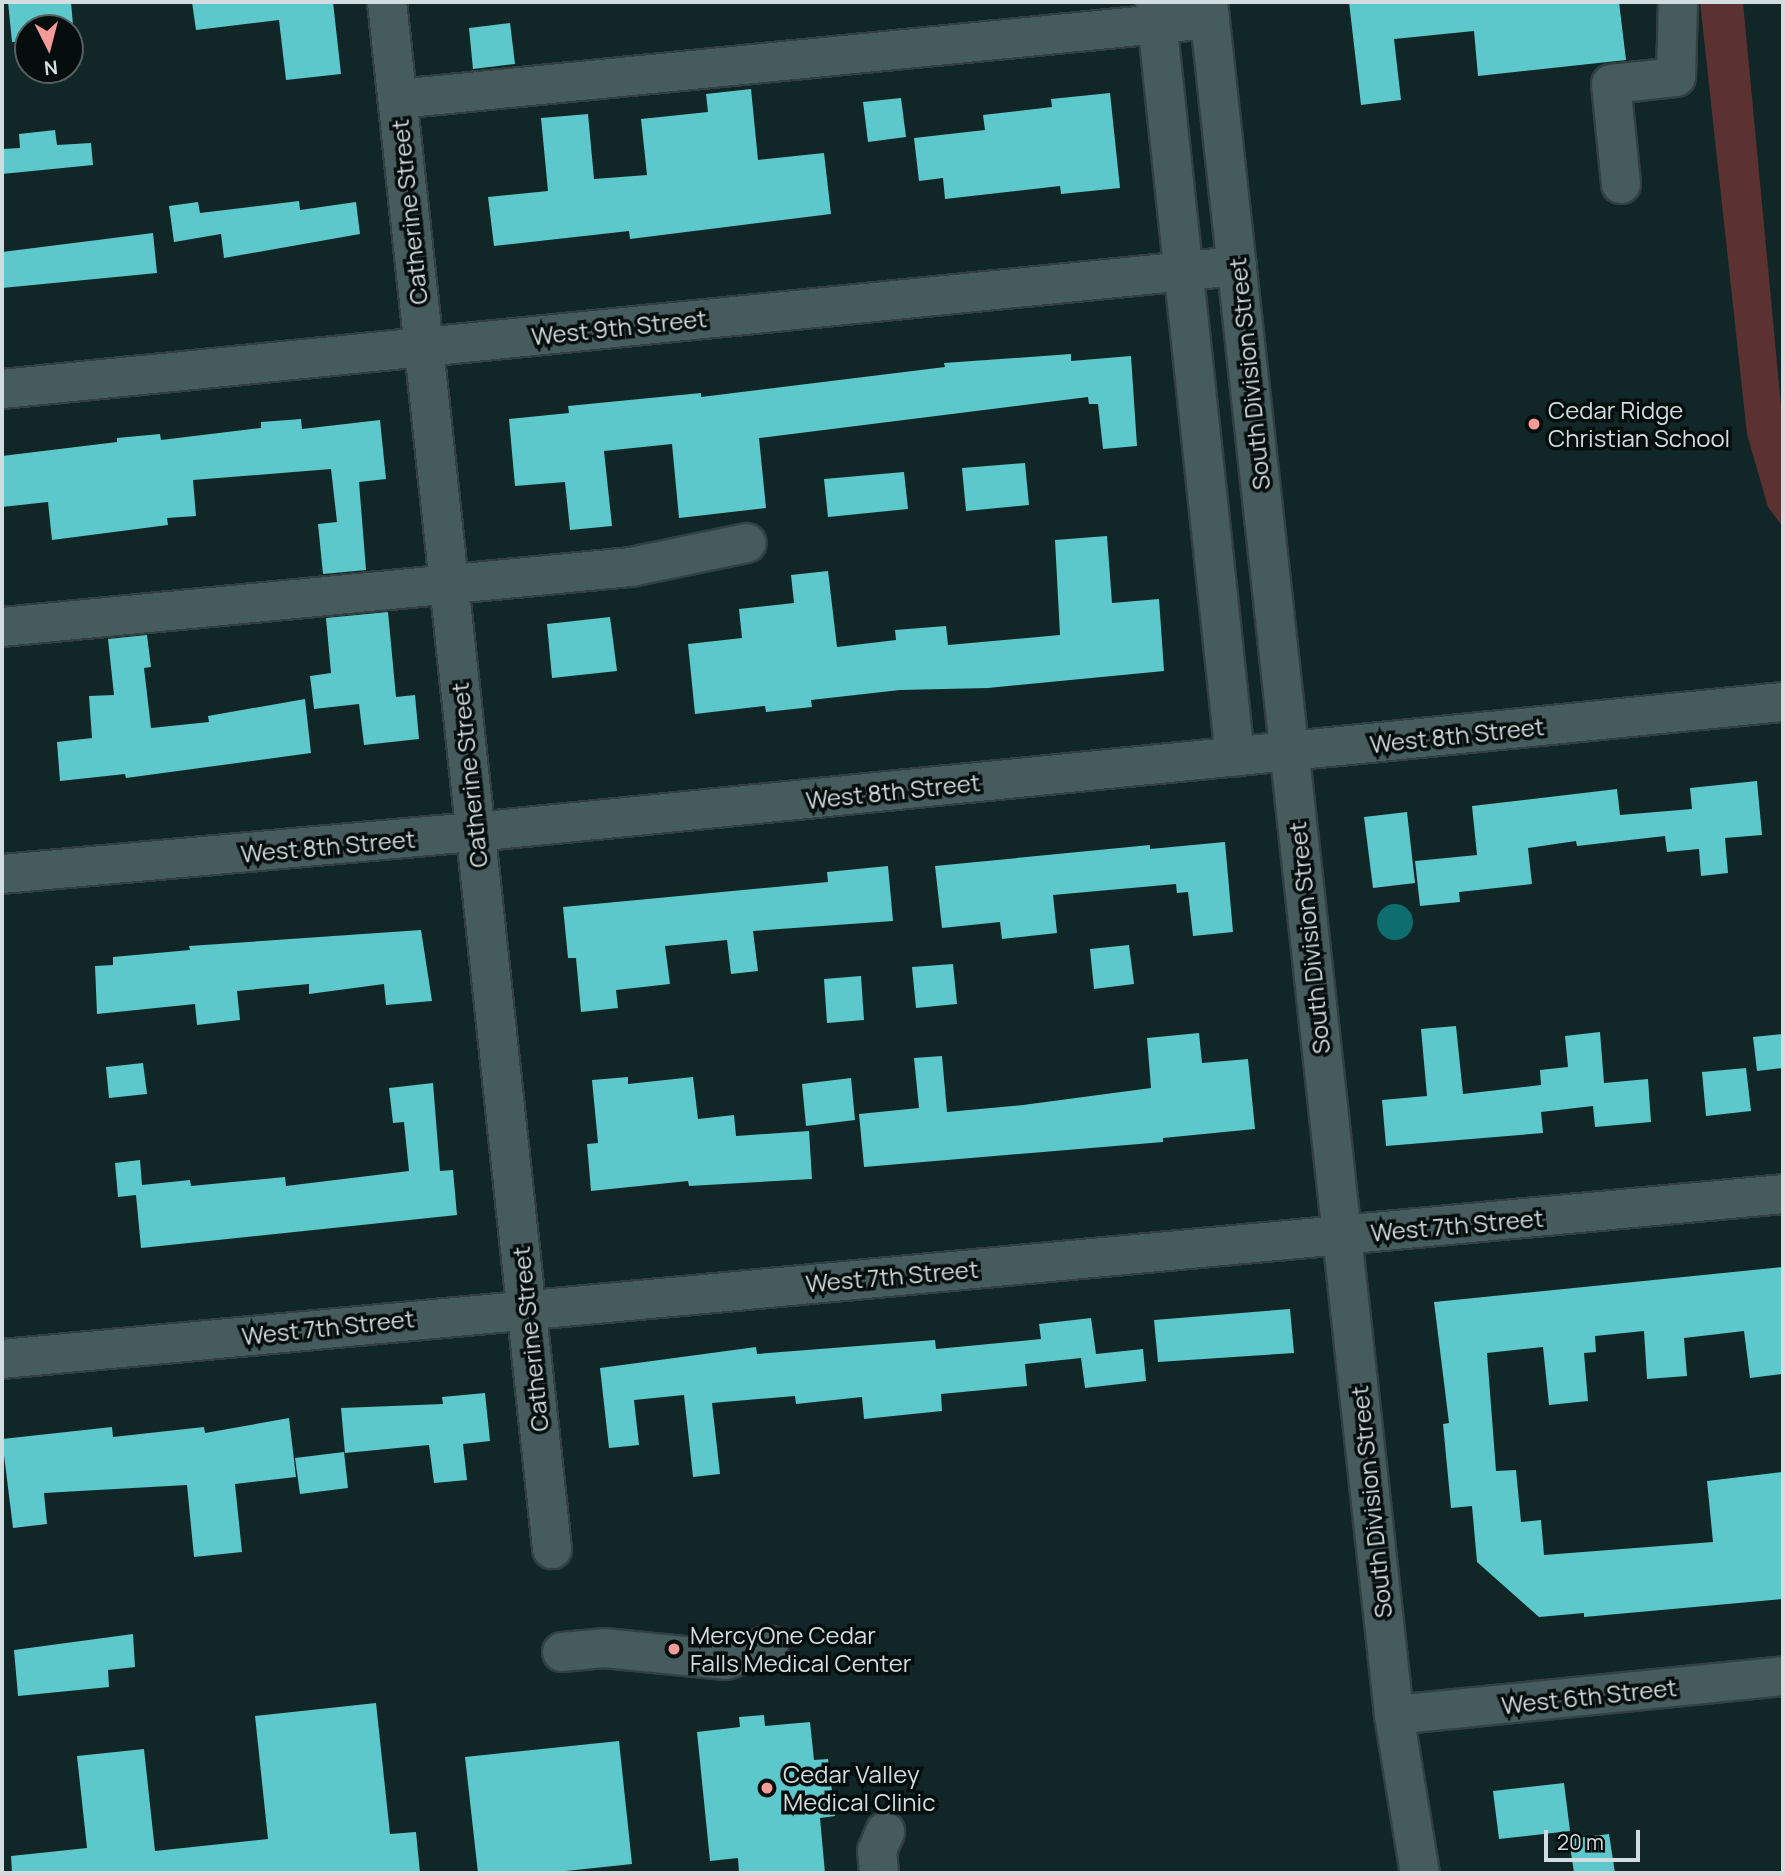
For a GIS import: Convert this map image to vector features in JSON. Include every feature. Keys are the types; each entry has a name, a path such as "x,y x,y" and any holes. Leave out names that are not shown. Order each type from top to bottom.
{"street":[{"name":"Catherine Street","path":"387,2 552,1549"},
{"path":"1621,184 1611,84 1676,78 1678,2"},
{"path":"398,99 1156,13 1209,10"},
{"name":"South Division Street","path":"1209,10 1394,1715 1420,1873"},
{"path":"1156,13 1235,757"},
{"name":"West 9th Street","path":"2,389 1237,266"},
{"path":"2,627 631,568 747,543"},
{"name":"West 8th Street","path":"2,874 475,832 1783,702"},
{"name":"West 7th Street","path":"2,1359 526,1308 1783,1194"},
{"path":"562,1651 604,1648 725,1660 769,1645"},
{"name":"West 6th Street","path":"1394,1715 1783,1676"},
{"path":"879,1873 877,1852 885,1832"}],"shaded area":[{"path":"1700,2 1743,2 1783,427 1783,527 1768,507 1747,434"}],"water":[{"path":"1395,904 1408,909 1413,922 1408,935 1395,940 1382,935 1377,922 1382,909"}],"building":[{"path":"8,2 71,2 72,14 14,14 12,42"},
{"path":"192,2 333,2 341,74 286,80 279,20 196,30"},
{"path":"1349,2 1619,2 1626,60 1478,76 1474,31 1394,39 1401,100 1361,105"},
{"path":"510,23 515,64 473,69 469,28"},
{"path":"751,89 758,160 824,153 831,214 630,239 629,231 494,246 488,197 548,191 541,118 588,114 594,179 647,175 641,119 708,112 706,94"},
{"path":"1110,93 1120,188 1061,194 1060,186 945,199 943,178 919,181 914,138 985,130 983,115 1052,107 1051,99"},
{"path":"901,98 906,137 868,142 863,102"},
{"path":"55,130 57,145 91,143 93,165 2,174 2,149 20,148 19,134"},
{"path":"299,201 300,210 356,202 360,234 224,258 221,234 174,242 169,206 198,202 200,213"},
{"path":"153,233 157,273 2,288 2,252"},
{"path":"1071,354 1071,361 1131,356 1137,446 1103,449 1098,404 1089,404 1088,397 759,438 766,508 679,518 672,444 604,451 612,526 570,530 565,482 515,486 509,419 569,413 568,406 701,393 701,397 945,367 944,363"},
{"path":"301,419 302,429 380,420 386,479 359,482 366,570 323,574 318,524 337,522 331,469 193,480 196,516 167,518 168,525 52,540 48,502 2,507 2,456 117,442 117,438 160,434 161,440 261,428 261,422"},
{"path":"1025,463 1029,505 966,511 962,468"},
{"path":"904,472 908,509 828,517 824,479"},
{"path":"1107,536 1112,603 1159,599 1164,671 988,688 900,690 811,700 812,707 766,712 765,706 695,714 688,644 742,638 739,609 794,603 791,575 828,571 837,647 896,640 895,630 946,626 948,645 1060,635 1055,540"},
{"path":"388,612 396,697 415,695 419,739 364,745 359,704 314,709 310,676 331,673 326,618"},
{"path":"610,617 617,671 552,678 547,624"},
{"path":"147,635 151,667 144,668 151,728 209,722 208,716 305,699 311,753 126,778 125,774 60,781 57,742 92,738 89,696 114,695 108,639"},
{"path":"1757,781 1762,835 1725,838 1728,873 1701,876 1699,849 1667,852 1665,836 1577,846 1576,841 1528,848 1532,884 1459,892 1460,902 1420,906 1415,861 1477,855 1472,806 1617,789 1620,815 1692,809 1690,788"},
{"path":"1407,812 1415,883 1373,888 1364,817"},
{"path":"1225,842 1233,932 1193,936 1188,892 1177,893 1176,884 1053,895 1057,933 1002,939 1000,922 942,928 935,866 1150,845 1150,849"},
{"path":"888,866 893,921 753,931 758,971 731,974 727,940 665,946 670,984 616,990 618,1008 581,1012 576,958 568,958 563,907 828,882 827,872"},
{"path":"421,930 432,1001 386,1005 384,984 309,994 309,984 237,991 240,1020 197,1025 195,1004 97,1014 95,966 113,965 113,957 190,950 189,946"},
{"path":"1129,945 1134,984 1094,989 1090,949"},
{"path":"953,964 957,1004 916,1008 912,967"},
{"path":"861,976 864,1020 827,1023 824,979"},
{"path":"1456,1026 1463,1094 1541,1085 1540,1070 1568,1067 1565,1036 1600,1032 1604,1083 1648,1079 1651,1122 1595,1127 1593,1106 1541,1112 1543,1133 1386,1146 1382,1100 1427,1096 1421,1029"},
{"path":"1199,1033 1202,1063 1248,1059 1255,1129 1163,1138 1163,1142 864,1167 859,1114 919,1108 914,1058 942,1056 947,1112 1151,1088 1147,1038"},
{"path":"1783,1034 1783,1068 1757,1071 1753,1037"},
{"path":"143,1063 147,1094 109,1098 106,1067"},
{"path":"1746,1068 1751,1111 1706,1116 1702,1072"},
{"path":"628,1077 628,1084 693,1077 698,1119 734,1115 736,1136 809,1131 812,1179 689,1186 688,1181 591,1191 587,1144 598,1143 592,1080"},
{"path":"851,1078 855,1120 806,1126 802,1084"},
{"path":"433,1083 440,1171 453,1170 457,1215 141,1248 136,1195 118,1197 115,1163 140,1160 142,1185 190,1180 191,1186 285,1177 286,1186 409,1171 404,1122 393,1123 389,1088"},
{"path":"1783,1267 1783,1374 1750,1378 1744,1331 1684,1338 1687,1376 1647,1379 1644,1331 1595,1336 1596,1352 1584,1353 1588,1401 1549,1405 1543,1347 1487,1353 1496,1471 1516,1470 1521,1522 1541,1520 1544,1555 1713,1542 1707,1481 1783,1472 1783,1599 1584,1617 1584,1613 1539,1617 1477,1562 1472,1506 1451,1508 1443,1424 1449,1423 1434,1302"},
{"path":"1290,1309 1294,1353 1158,1362 1154,1320"},
{"path":"1091,1318 1096,1354 1143,1349 1146,1381 1085,1388 1081,1358 1025,1364 1027,1386 941,1394 942,1411 864,1419 862,1397 796,1404 795,1396 712,1403 720,1474 693,1477 684,1395 634,1400 639,1445 609,1448 600,1368 756,1347 757,1354 935,1340 936,1349 1041,1339 1039,1324"},
{"path":"485,1393 490,1441 463,1444 467,1480 434,1483 429,1445 345,1453 341,1408 443,1404 442,1397"},
{"path":"289,1418 296,1477 235,1484 242,1552 194,1557 187,1485 44,1493 47,1524 13,1528 2,1439 112,1427 113,1437 204,1427 205,1433"},
{"path":"344,1452 348,1488 300,1494 295,1458"},
{"path":"133,1634 135,1667 108,1670 109,1687 18,1696 14,1650"},
{"path":"376,1703 390,1834 416,1832 420,1873 12,1873 11,1856 87,1848 77,1756 144,1749 155,1851 268,1839 255,1716"},
{"name":"Cedar Valley Medical Clinic","path":"764,1715 765,1726 810,1722 814,1760 828,1759 835,1816 820,1818 825,1873 739,1873 738,1858 710,1861 697,1732 740,1727 739,1717"},
{"path":"619,1741 632,1864 547,1873 478,1873 465,1757"},
{"path":"1564,1783 1570,1831 1499,1839 1493,1791"},
{"path":"1609,1834 1615,1873 1574,1873 1569,1839"}],"place":[{"name":"Cedar Ridge Christian School","path":"1534,424"},
{"name":"MercyOne Cedar Falls Medical Center","path":"674,1649"},
{"name":"Cedar Valley Medical Clinic","path":"767,1788"}]}
